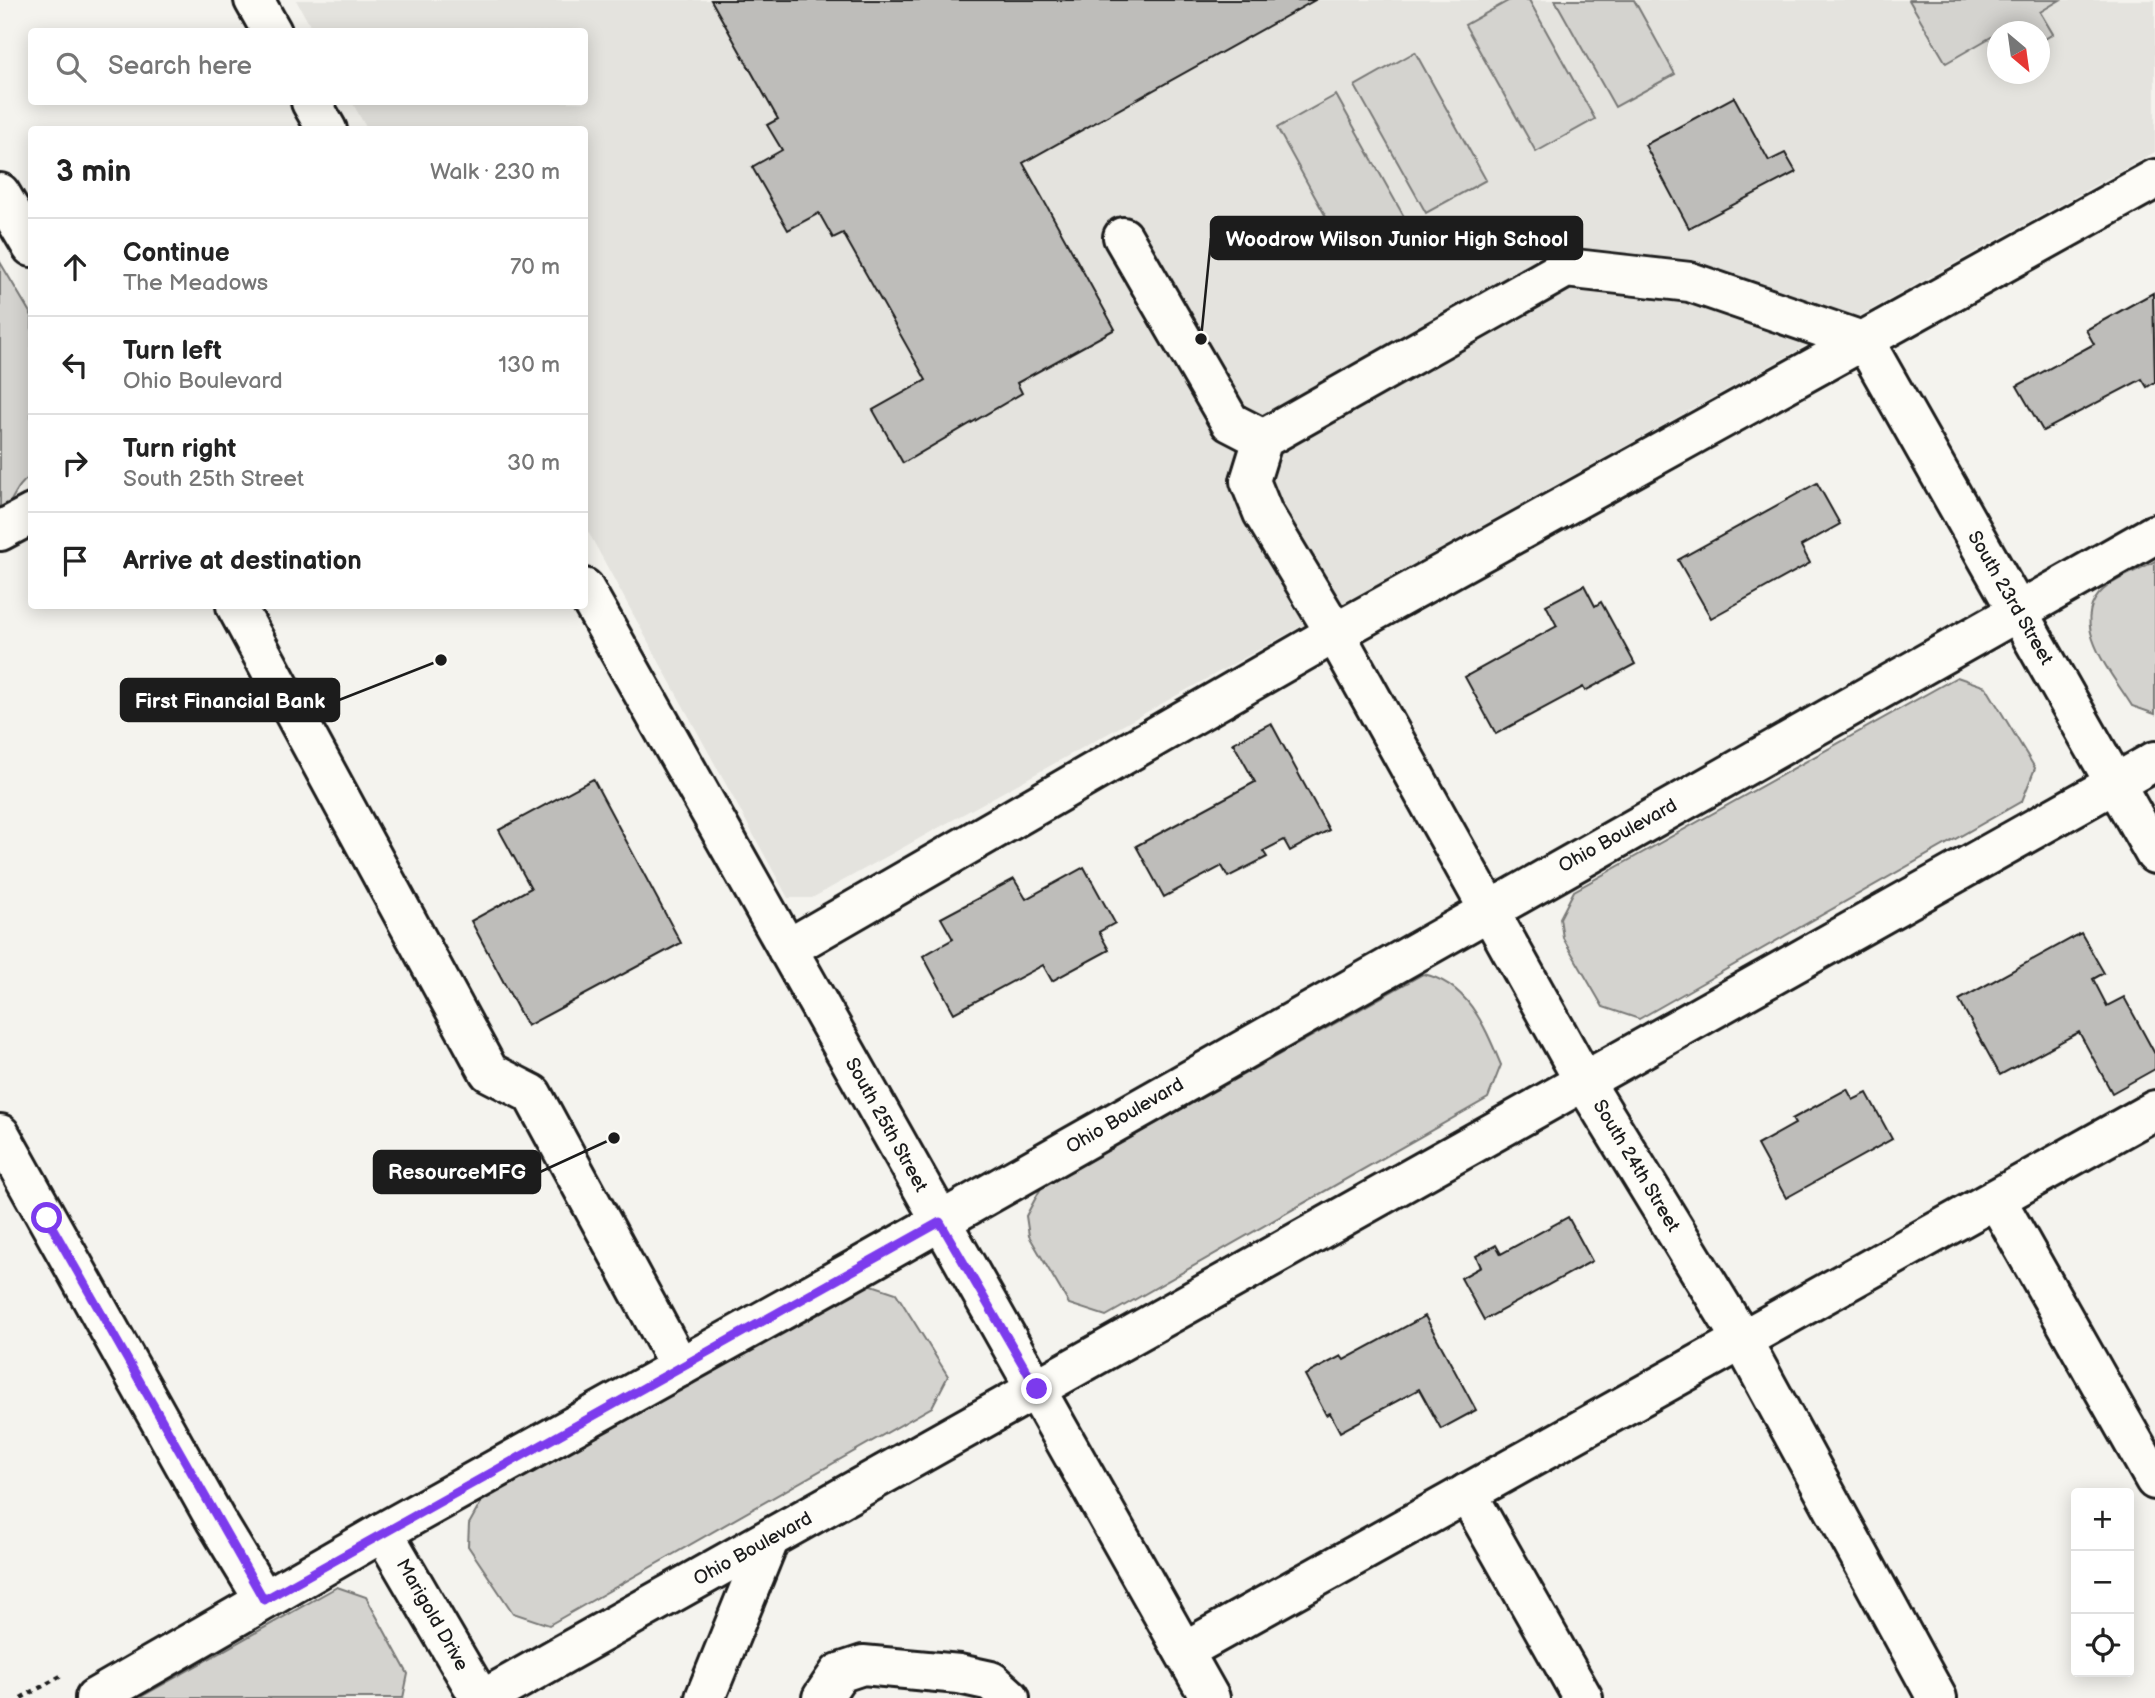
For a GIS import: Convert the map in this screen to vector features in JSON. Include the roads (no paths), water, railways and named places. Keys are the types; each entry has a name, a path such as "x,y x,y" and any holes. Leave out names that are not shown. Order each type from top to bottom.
{"street":[{"path":"254,0 270,28"},
{"path":"313,105 325,126"},
{"path":"787,949 1335,633 1865,342 2155,179"},
{"path":"0,194 28,240"},
{"path":"1122,237 1230,422 1264,439 1566,268 1690,282 1865,342"},
{"name":"South 23rd Street","path":"1865,342 2155,854"},
{"name":"South 24th Street","path":"1264,439 1250,481 1263,513 1335,633 1585,1083 1742,1340 1937,1698"},
{"path":"0,531 28,516"},
{"name":"Ohio Boulevard","path":"95,1698 383,1532 940,1222 1487,909 2155,534"},
{"name":"South 25th Street","path":"588,595 1210,1698"},
{"path":"238,609 489,1072 532,1094 680,1367"},
{"name":"Ohio Boulevard","path":"482,1698 1585,1083 2155,761"},
{"path":"1184,1651 2155,1110"},
{"path":"0,1134 221,1529 264,1600"},
{"path":"1996,1199 2155,1480"},
{"path":"1467,1493 1583,1698"},
{"name":"Marigold Drive","path":"383,1532 482,1698"},
{"path":"705,1698 769,1540"},
{"path":"822,1698 839,1673 863,1665 959,1674 990,1681 1010,1698"}],"place":[{"name":"Woodrow Wilson Junior High School","path":"1201,339"},
{"name":"First Financial Bank","path":"441,660"},
{"name":"ResourceMFG","path":"614,1138"}]}
